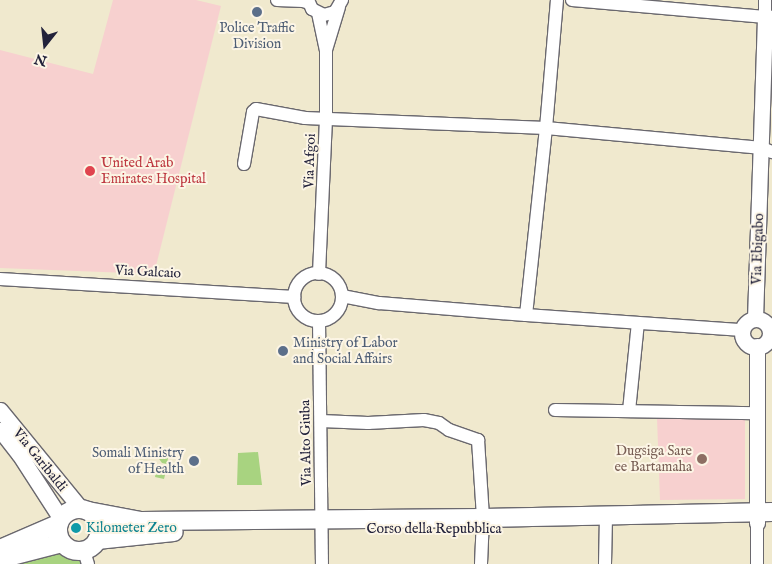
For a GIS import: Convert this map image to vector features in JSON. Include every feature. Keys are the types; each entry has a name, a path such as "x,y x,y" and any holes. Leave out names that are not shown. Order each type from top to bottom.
{"highway":[{"path":"84,510 97,520 99,534 90,551"},
{"path":"0,549 60,521 69,511 84,510 140,521 322,524 483,524 764,518"},
{"path":"60,521 59,537 62,543 72,550 90,551 153,533 322,524"},
{"path":"0,559 62,543"}],"main road":[{"name":"Via Ebigabo","path":"755,319 767,150 768,18"},
{"path":"755,319 764,321 771,332 768,340 757,346 746,342 742,330 747,322 755,319"},
{"path":"757,346 757,413 764,518"},
{"name":"Via Garibaldi","path":"0,410 84,510"},
{"name":"Via Garibaldi","path":"0,430 19,454 60,521"}],"street":[{"path":"277,0 308,2 318,13 326,50"},
{"path":"526,315 546,128 557,0"},
{"path":"572,0 768,18"},
{"name":"Via Ebigabo","path":"765,0 768,18"},
{"path":"318,13 330,14 341,4"},
{"path":"326,50 341,4"},
{"name":"Via Afgoi","path":"319,274 326,119 326,50"},
{"path":"244,164 253,112 256,109 305,118 546,128 767,150"},
{"path":"319,274 332,279 338,285 342,296 335,313 319,321 303,316 298,311 294,298 295,289 304,278 319,274"},
{"name":"Via Galcaio","path":"0,279 294,298"},
{"path":"342,296 379,303 742,330"},
{"name":"Via Alto Giuba","path":"319,321 322,564"},
{"path":"629,411 638,323"},
{"path":"555,410 757,413"},
{"path":"321,420 368,423 424,420 439,423 449,430 478,440 483,524 482,564"},
{"path":"757,564 764,518"},
{"path":"605,564 606,522"}],"shaded area":[{"name":"United Arab Emirates Hospital","path":"113,0 196,0 221,6 154,274 0,268 0,50 93,74"},
{"name":"Dugsiga Sare ee Bartamaha","path":"657,418 745,419 745,499 660,500"}],"green space":[{"path":"158,450 169,451 167,464 162,463 157,456"},
{"path":"258,452 262,485 237,485 238,453"},
{"path":"163,466 167,467 164,479 155,477 156,472"},
{"path":"63,552 79,556 82,564 8,564"}],"place":[{"name":"Police Traffic Division","path":"257,12"},
{"name":"United Arab Emirates Hospital","path":"90,171"},
{"name":"Ministry of Labor and Social Affairs","path":"283,351"},
{"name":"Dugsiga Sare ee Bartamaha","path":"702,459"},
{"name":"Somali Ministry of Health","path":"194,461"},
{"name":"Kilometer Zero","path":"76,528"}]}
